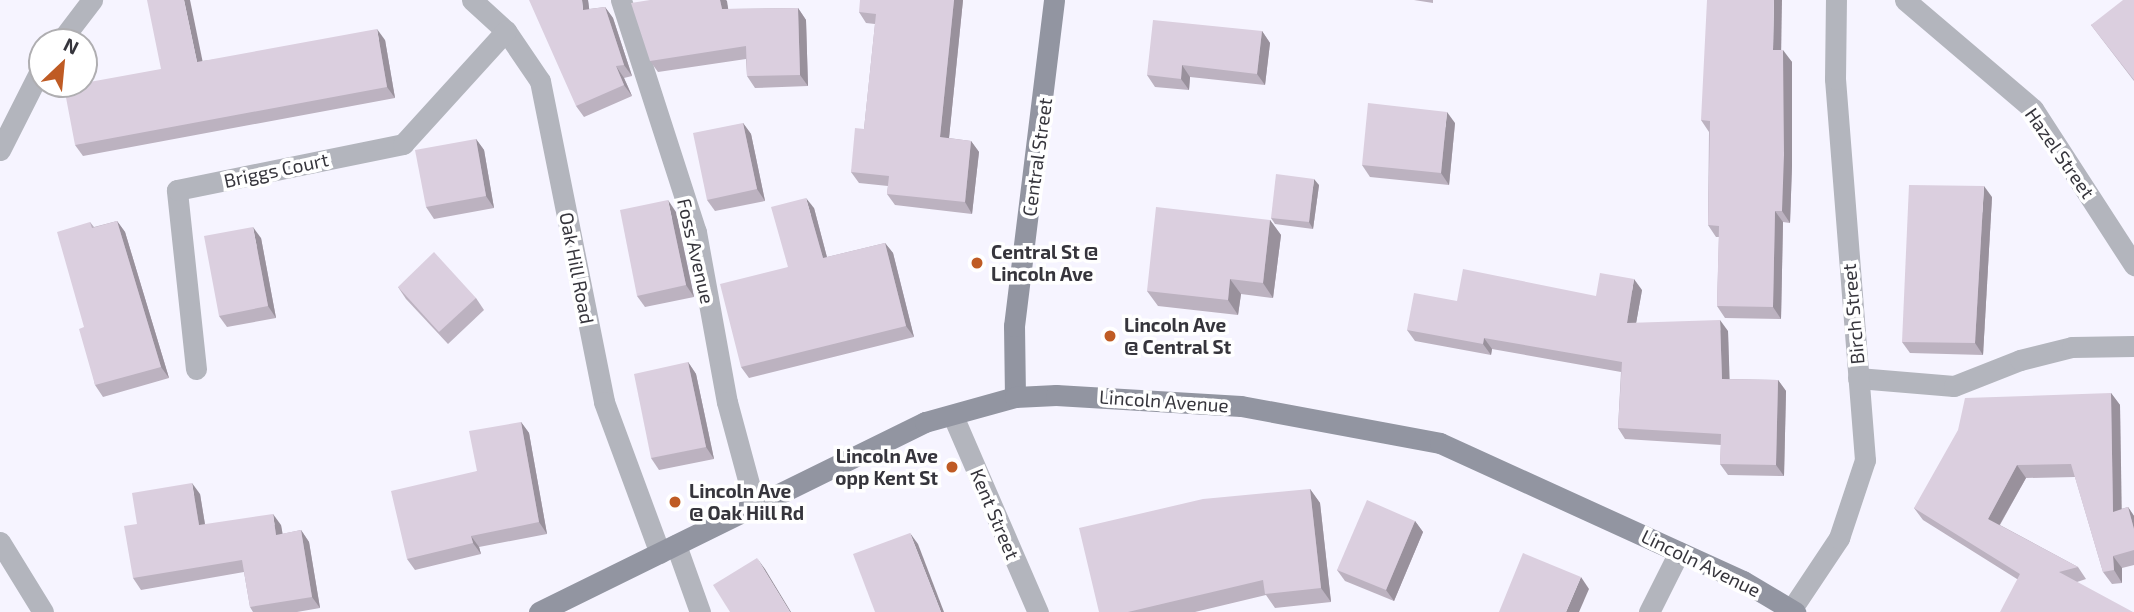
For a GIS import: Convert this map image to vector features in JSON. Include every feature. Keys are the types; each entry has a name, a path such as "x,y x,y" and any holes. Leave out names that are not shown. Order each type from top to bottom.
{"main road":[{"name":"Central Street","path":"1015,397 1014,326 1054,0"},
{"name":"Lincoln Avenue","path":"539,612 925,422 1015,397 1056,394 1241,406 1440,443 1679,552 1793,611"}],"street":[{"path":"71,28 92,0"},
{"name":"Oak Hill Road","path":"472,0 506,31 540,81 604,402 668,549 699,612"},
{"name":"Foss Avenue","path":"621,0 696,232 726,402 755,506"},
{"name":"Birch Street","path":"1793,611 1839,538 1865,460 1835,79 1836,0"},
{"name":"Hazel Street","path":"1905,0 2033,109 2134,265"},
{"name":"Briggs Court","path":"197,369 177,190 403,144 506,31"},
{"path":"0,150 28,95"},
{"path":"1858,379 1954,386 2020,360 2072,347 2134,346"},
{"name":"Kent Street","path":"953,416 1038,612"},
{"path":"0,542 43,612"},
{"path":"1649,612 1679,552"}],"building":[{"path":"147,0 184,0 197,62 377,29 387,87 75,145 66,98 98,98 98,80 161,69"},
{"path":"529,0 582,0 583,10 605,7 624,65 616,66 624,85 576,106"},
{"path":"650,0 720,0 722,9 798,8 800,75 747,76 746,46 650,61 631,3"},
{"path":"860,0 954,0 940,137 971,141 965,202 887,194 889,176 851,172 855,128 864,129 876,14 859,12"},
{"path":"1707,0 1774,0 1773,50 1783,50 1784,155 1782,211 1775,211 1773,307 1717,306 1719,226 1708,225 1710,121 1701,120"},
{"path":"2123,0 2134,0 2134,80 2091,25"},
{"path":"1153,20 1262,31 1257,74 1182,65 1181,79 1147,75"},
{"path":"1368,103 1447,112 1441,173 1362,165"},
{"path":"743,123 757,189 707,200 693,133"},
{"path":"476,139 486,196 426,207 415,150"},
{"path":"1276,174 1314,179 1309,222 1271,218"},
{"path":"1909,185 1984,186 1975,343 1902,342"},
{"path":"806,198 823,258 885,243 906,326 741,367 720,284 788,267 771,207"},
{"path":"668,200 686,285 637,296 620,210"},
{"path":"1156,207 1270,220 1263,283 1230,279 1228,300 1147,291"},
{"path":"117,221 161,367 95,385 79,329 84,327 57,232 90,222 92,228"},
{"path":"253,227 268,306 219,316 204,236"},
{"path":"434,252 476,298 439,332 398,287"},
{"path":"1463,269 1596,296 1600,273 1634,279 1627,323 1720,320 1722,379 1778,380 1776,465 1720,464 1721,434 1618,428 1622,362 1484,338 1483,344 1407,330 1414,293 1457,301"},
{"path":"688,362 706,447 651,458 634,374"},
{"path":"2111,393 2113,512 2128,507 2134,529 2134,550 2113,556 2114,570 2103,572 2071,464 2017,465 1988,519 2078,567 2059,572 2133,612 2000,612 2020,574 1914,508 1958,430 1965,398"},
{"path":"521,422 539,522 471,536 473,543 407,559 391,491 477,471 469,431"},
{"path":"192,483 199,525 273,514 276,535 301,530 312,597 250,607 242,560 133,578 124,526 137,524 132,493"},
{"path":"1310,489 1321,588 1265,594 1263,580 1128,612 1099,612 1079,528 1203,499"},
{"path":"1367,500 1415,521 1386,590 1337,570"},
{"path":"910,533 941,612 875,612 853,554"},
{"path":"1523,553 1581,577 1566,612 1499,612"},
{"path":"757,558 790,612 730,612 713,585"}],"place":[{"name":"Central St @ Lincoln Ave","path":"977,263"},
{"name":"Lincoln Ave @ Central St","path":"1110,336"},
{"name":"Lincoln Ave opp Kent St","path":"952,467"},
{"name":"Lincoln Ave @ Oak Hill Rd","path":"675,502"}]}
